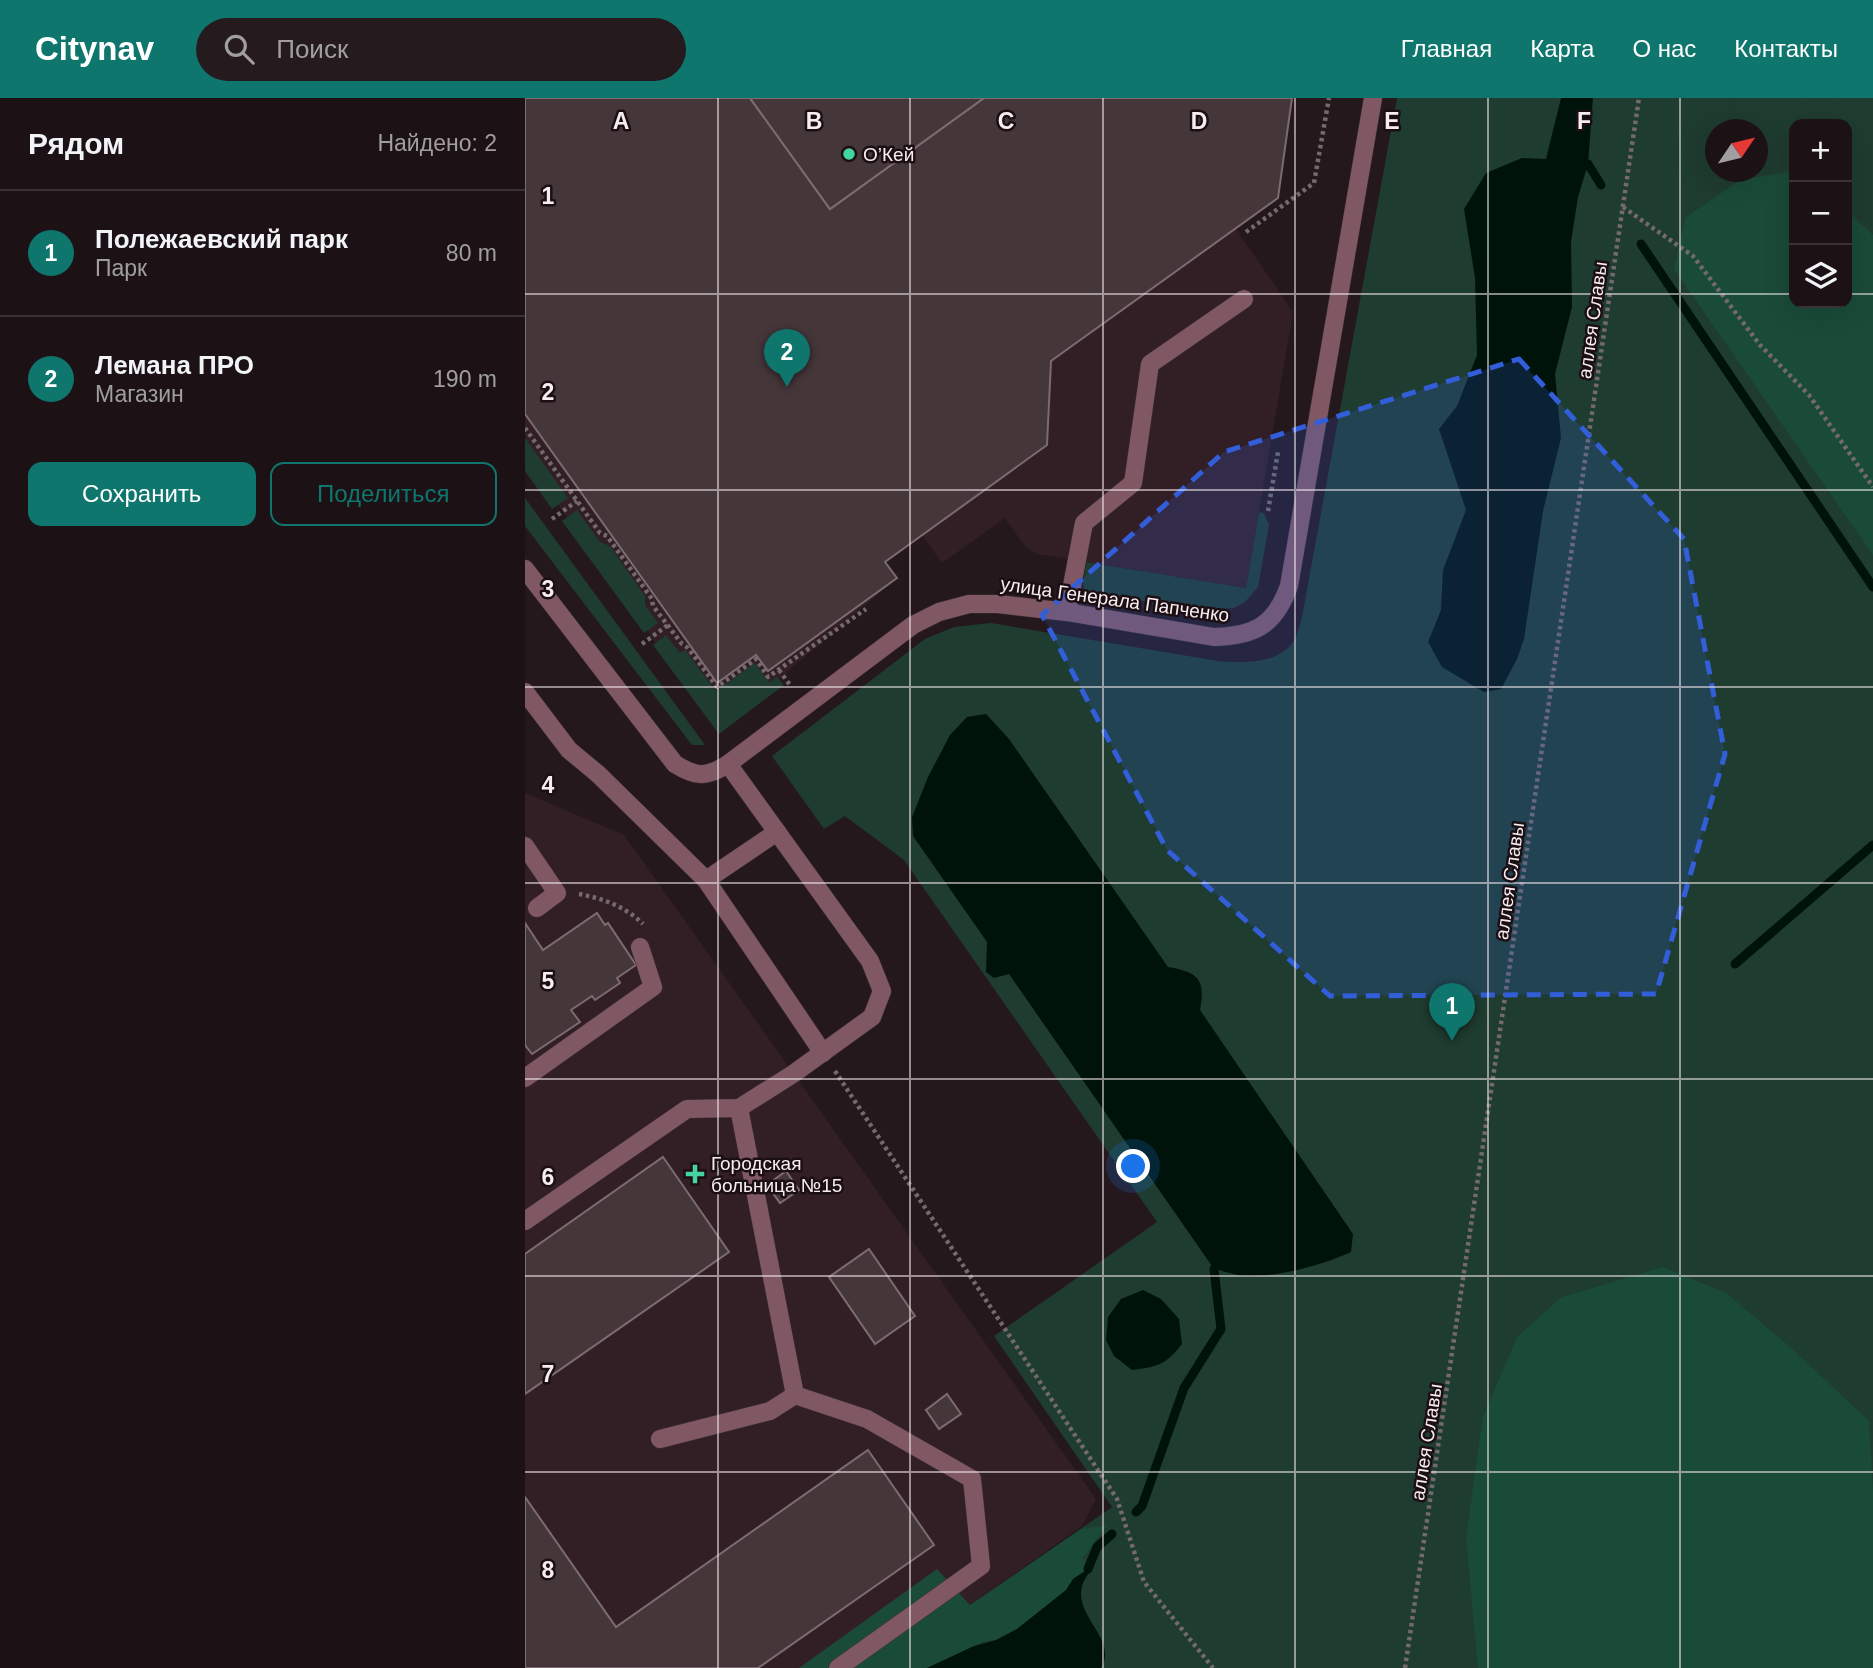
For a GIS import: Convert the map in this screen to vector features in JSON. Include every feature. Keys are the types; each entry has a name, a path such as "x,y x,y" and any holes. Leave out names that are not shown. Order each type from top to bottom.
{"street":[{"name":"улица Генерала Папченко","path":"525,569 675,764 693,775 715,772 728,764 913,625 939,612 968,604 998,604 1067,612 1214,637 1235,637 1254,631 1271,620 1282,604 1289,586 1373,98"},
{"path":"1067,612 1084,523 1133,483 1150,364 1244,299"},
{"path":"525,692 569,750 598,774 706,880 823,1053"},
{"path":"525,1222 687,1109 739,1108 872,1017 882,991 870,961 728,764"},
{"path":"706,880 777,832"},
{"path":"525,846 557,893 537,908"},
{"path":"525,1078 653,987 640,947"},
{"path":"739,1108 795,1395"},
{"path":"660,1439 770,1411 795,1395"},
{"path":"795,1395 867,1419 972,1479 981,1566 838,1668"}],"path":[{"path":"1246,232 1314,183 1329,98"},
{"name":"аллея Славы","path":"1405,1668 1639,98"},
{"path":"1623,207 1693,256 1760,345 1809,395 1873,487"},
{"path":"525,428 645,589 682,645 688,648 717,687 756,659 768,677 866,609"},
{"path":"1268,511 1278,452"},
{"path":"552,519 577,501"},
{"path":"642,644 668,625"},
{"path":"779,670 790,685"},
{"path":"557,893 582,894 632,913 650,934 654,950 648,970"},
{"path":"823,1053 1117,1499 1144,1582 1213,1668"}],"highlighted area":[{"path":"1519,359 1684,539 1725,754 1656,994 1330,996 1167,850 1042,615 1224,452"}],"shaded area":[{"path":"525,98 1292,98 1278,198 1236,229 1293,312 1246,588 1037,554 1025,546 1005,518 942,563 922,535 886,562 897,578 718,731 525,458"},
{"path":"1561,98 1593,98 1588,164 1578,197 1571,242 1572,307 1555,374 1561,438 1543,511 1524,639 1501,689 1484,692 1442,667 1428,642 1441,610 1443,570 1466,510 1439,429 1457,406 1477,355 1475,278 1464,209 1486,173 1522,158 1546,159"},
{"path":"986,714 1009,739 1168,967 1187,971 1198,979 1202,991 1200,1010 1353,1234 1351,1252 1314,1266 1259,1276 1243,1276 1214,1269 1009,974 994,978 986,972 987,942 913,836 912,817 928,777 950,735 967,717"},
{"name":"Городская больница №15","path":"525,793 624,835 1096,1499 1082,1526 881,1668 525,1668"},
{"path":"1143,1290 1161,1299 1179,1319 1182,1344 1161,1363 1132,1370 1114,1356 1106,1340 1108,1317 1121,1299"},
{"path":"1088,1569 1081,1599 1103,1645 1105,1656 1101,1668 927,1668 1017,1629"}],"green space":[{"path":"1397,98 1873,98 1873,1668 881,1668 1112,1507 994,1336 1157,1222 904,860 845,816 824,829 772,756 925,639 954,627 991,623 1218,661 1239,662 1250,662 1280,654 1295,639 1302,617"},
{"path":"1789,172 1789,308 1852,308 1852,216 1873,235 1873,555 1674,269 1685,218 1737,182 1768,182 1768,175"},
{"path":"525,438 568,498 552,509 525,471"},
{"path":"525,498 705,745 692,745 525,526"},
{"path":"577,510 600,542 610,546 645,596 645,605 658,623 644,633 562,521"},
{"path":"1259,512 1264,513 1269,525 1258,587 1245,602 1234,608 1197,610 1084,591 1086,562 1246,588"},
{"path":"666,635 680,653 685,650 716,691 755,663 769,682 777,677 784,685 719,734 653,645"},
{"path":"1663,1267 1726,1293 1789,1346 1869,1421 1873,1491 1873,1668 1478,1668 1466,1538 1483,1417 1517,1337 1562,1297"},
{"path":"1107,1525 1083,1558 1088,1569 1017,1629 996,1640 985,1641 927,1668 799,1668 937,1569 970,1605 1081,1529"}],"building":[{"path":"525,98 750,98 830,209 984,98 1292,98 1278,198 1051,361 1047,445 885,562 897,578 768,671 756,655 717,683 525,414"},
{"name":"О’Кей","path":"750,98 984,98 830,209"},
{"path":"597,913 605,925 608,923 636,965 617,978 620,983 595,1000 592,996 571,1010 580,1022 532,1054 525,1045 525,923 543,950"},
{"path":"663,1157 729,1252 525,1394 525,1254"},
{"path":"786,1171 799,1190 780,1203 767,1185"},
{"path":"869,1249 915,1316 875,1344 829,1277"},
{"path":"947,1394 961,1414 939,1429 926,1410"},
{"path":"868,1450 934,1545 758,1668 525,1668 525,1497 616,1627"}],"waterway":[{"path":"1588,164 1601,185"},
{"path":"1641,244 1873,587"},
{"path":"1735,964 1873,845"},
{"path":"1136,1512 1142,1506 1184,1388 1221,1329 1214,1269"},
{"path":"1088,1569 1097,1547 1112,1534"}],"place":[{"name":"О’Кей","path":"849,154"},
{"name":"Лемана ПРО","path":"787,387"},
{"name":"Полежаевский парк","path":"1452,1041"},
{"name":"Городская больница №15","path":"695,1174"}]}
